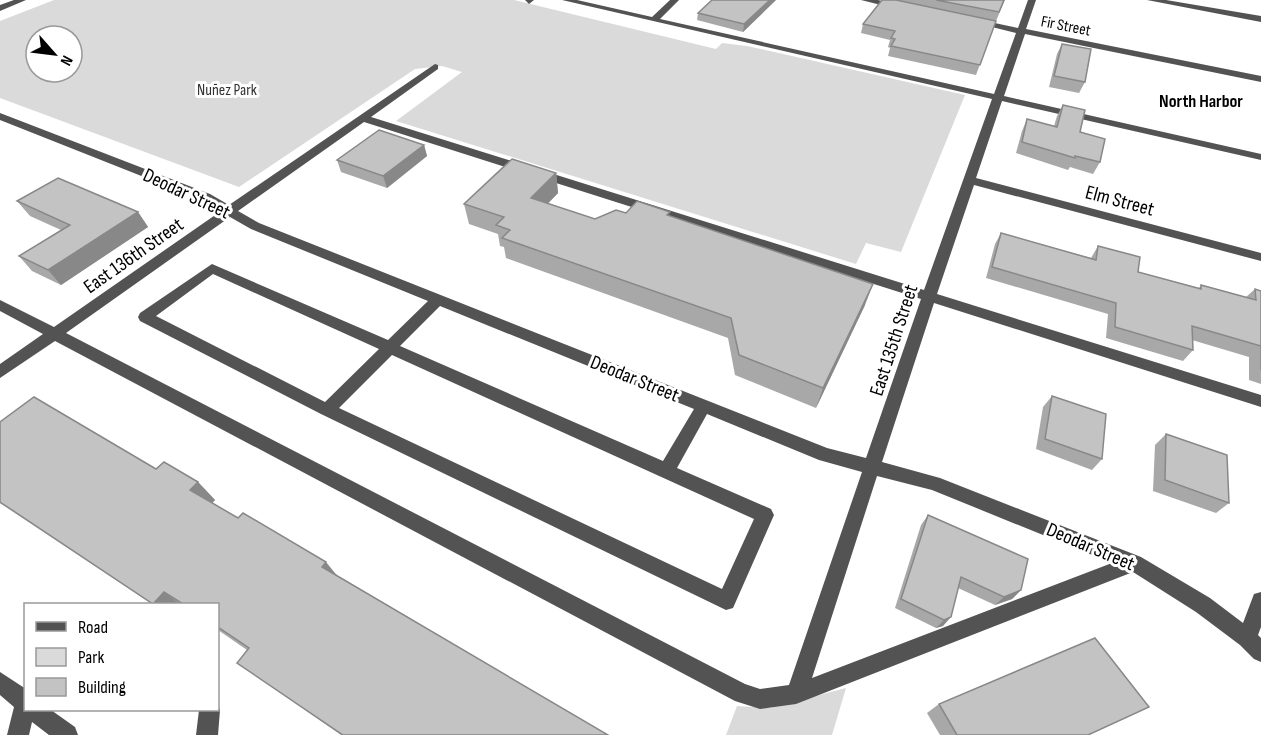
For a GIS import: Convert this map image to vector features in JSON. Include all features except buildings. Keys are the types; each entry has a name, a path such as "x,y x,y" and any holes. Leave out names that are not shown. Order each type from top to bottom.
{"street":[{"path":"0,8 22,0"},
{"path":"566,0 1261,157"},
{"path":"653,20 675,0"},
{"path":"865,0 909,9"},
{"name":"East 135th Street","path":"796,694 929,296 1032,0"},
{"path":"1151,0 1261,19"},
{"name":"Fir Street","path":"966,20 1261,79"},
{"name":"East 136th Street","path":"0,372 435,68"},
{"name":"Deodar Street","path":"0,116 206,197 255,225 825,454 934,483 1134,563 1203,605 1254,645"},
{"path":"363,118 1261,400"},
{"name":"Elm Street","path":"970,180 1261,257"},
{"path":"212,268 389,348 765,515 726,601 327,410 145,318 212,268"},
{"path":"327,410 438,299"},
{"path":"0,305 742,694 760,699 796,694 1134,563"},
{"path":"666,471 704,406"},
{"path":"1254,645 1261,601"},
{"path":"0,682 24,702"},
{"path":"18,735 25,711"},
{"path":"36,711 68,735"},
{"path":"207,735 209,711"}],"green space":[{"name":"Nuñez Park","path":"54,0 514,0 716,49 722,43 747,46 965,95 901,252 866,243 856,264 396,121 462,72 442,66 415,69 239,187 0,98 0,21"},
{"path":"846,688 832,735 726,735 737,706 770,708"}],"district":[{"name":"North Harbor","path":"1201,101"}]}
